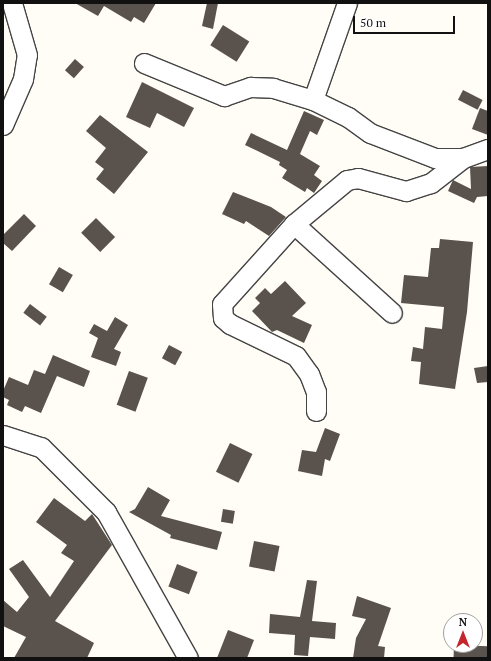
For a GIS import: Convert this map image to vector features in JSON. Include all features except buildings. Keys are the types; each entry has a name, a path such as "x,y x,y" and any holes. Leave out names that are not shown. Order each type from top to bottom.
{"street":[{"path":"3,125 23,79 27,55 12,3"},
{"path":"313,100 347,3"},
{"path":"144,63 224,96 250,87 273,88 313,100 348,117 370,133 410,150 435,158 463,158"},
{"path":"316,411 316,392 309,374 296,356 230,324 222,312 226,297 294,224 347,180 358,178 406,191 431,183 463,158 488,149"},
{"path":"294,224 392,312"},
{"path":"3,434 40,448 106,512 188,658"}]}
